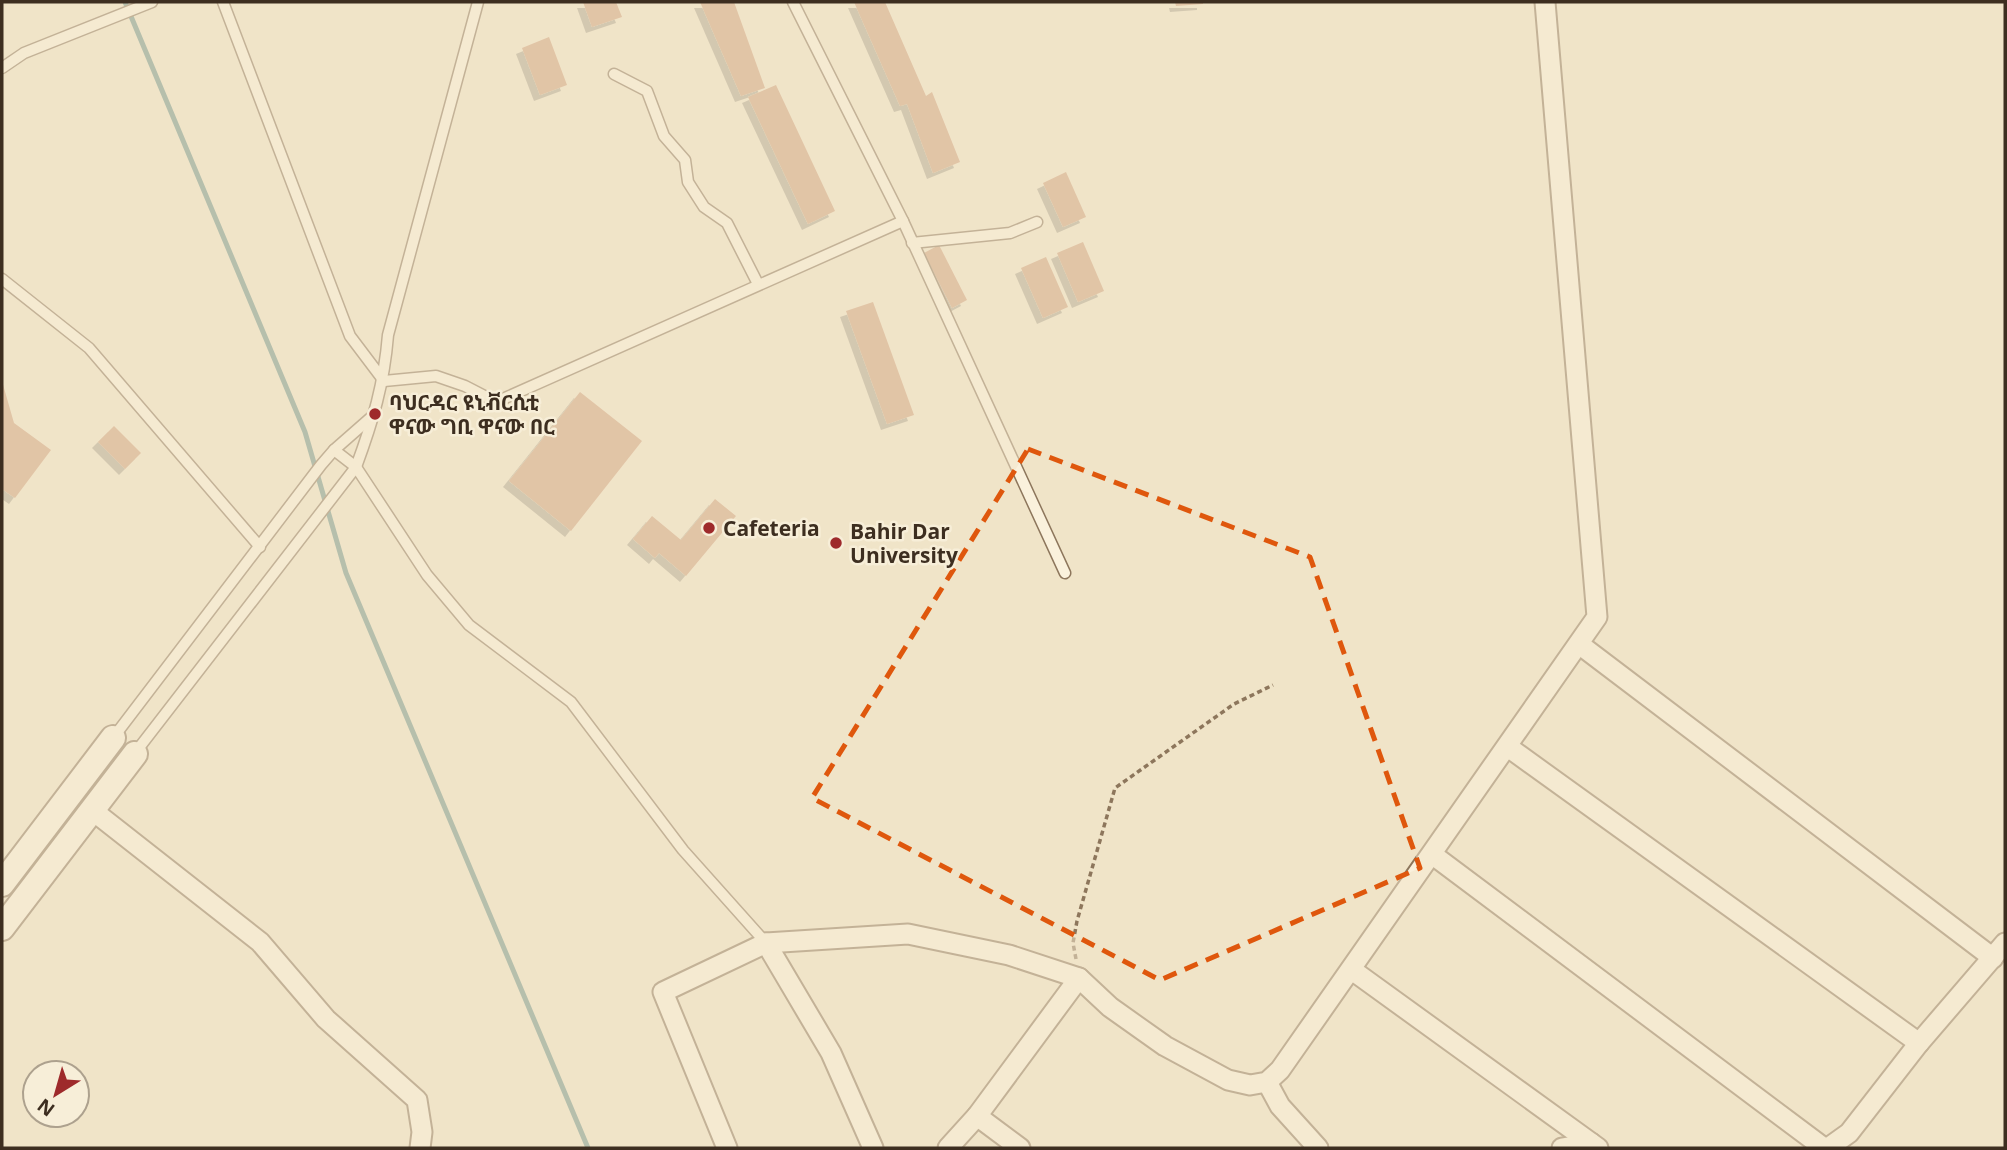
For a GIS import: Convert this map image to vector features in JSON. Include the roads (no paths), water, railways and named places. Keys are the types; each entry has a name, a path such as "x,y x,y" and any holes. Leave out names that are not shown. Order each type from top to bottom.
{"street":[{"path":"727,1148 663,992 766,943 908,934 1009,955 1079,978 1111,1007 1166,1046 1228,1080 1250,1085 1267,1082 1280,1070 1352,970 1597,617 1545,2"},
{"path":"1433,855 1826,1148 1849,1133 1919,1043 1999,951 1579,644"},
{"path":"2,884 113,738"},
{"path":"1508,747 1919,1043"},
{"path":"2,928 135,754"},
{"path":"92,810 260,942 327,1019 417,1100 422,1132 420,1148"},
{"path":"766,943 831,1053 873,1148"},
{"path":"1352,970 1595,1146"},
{"path":"948,1148 977,1116 1079,978"},
{"path":"1267,1082 1287,1115 1318,1148"},
{"path":"977,1116 1020,1148"},
{"path":"1562,1148 1595,1146"}],"lane":[{"path":"223,2 350,336 384,381"},
{"path":"135,754 356,467 376,414 384,381 388,335 478,2"},
{"path":"793,2 903,221 1065,573"},
{"path":"2,68 24,53 150,3"},
{"path":"614,74 647,91 664,136 685,160 688,182 704,207 727,223 758,284"},
{"path":"384,381 436,376 465,386 496,402 903,221"},
{"path":"912,243 1010,233 1037,222"},
{"path":"2,279 89,348 260,547"},
{"path":"113,738 321,465 334,450 376,414"},
{"path":"334,450 356,467 426,575 469,625 571,702 683,850 766,943"}],"waterway":[{"path":"125,2 305,432 346,573 588,1148"}],"place":[{"name":"ባህርዳር ዩኒቭርሲቲ ዋናው ግቢ ዋናው በር","path":"375,414"},
{"name":"Cafeteria","path":"709,528"},
{"name":"Bahir Dar University","path":"836,543"}]}
